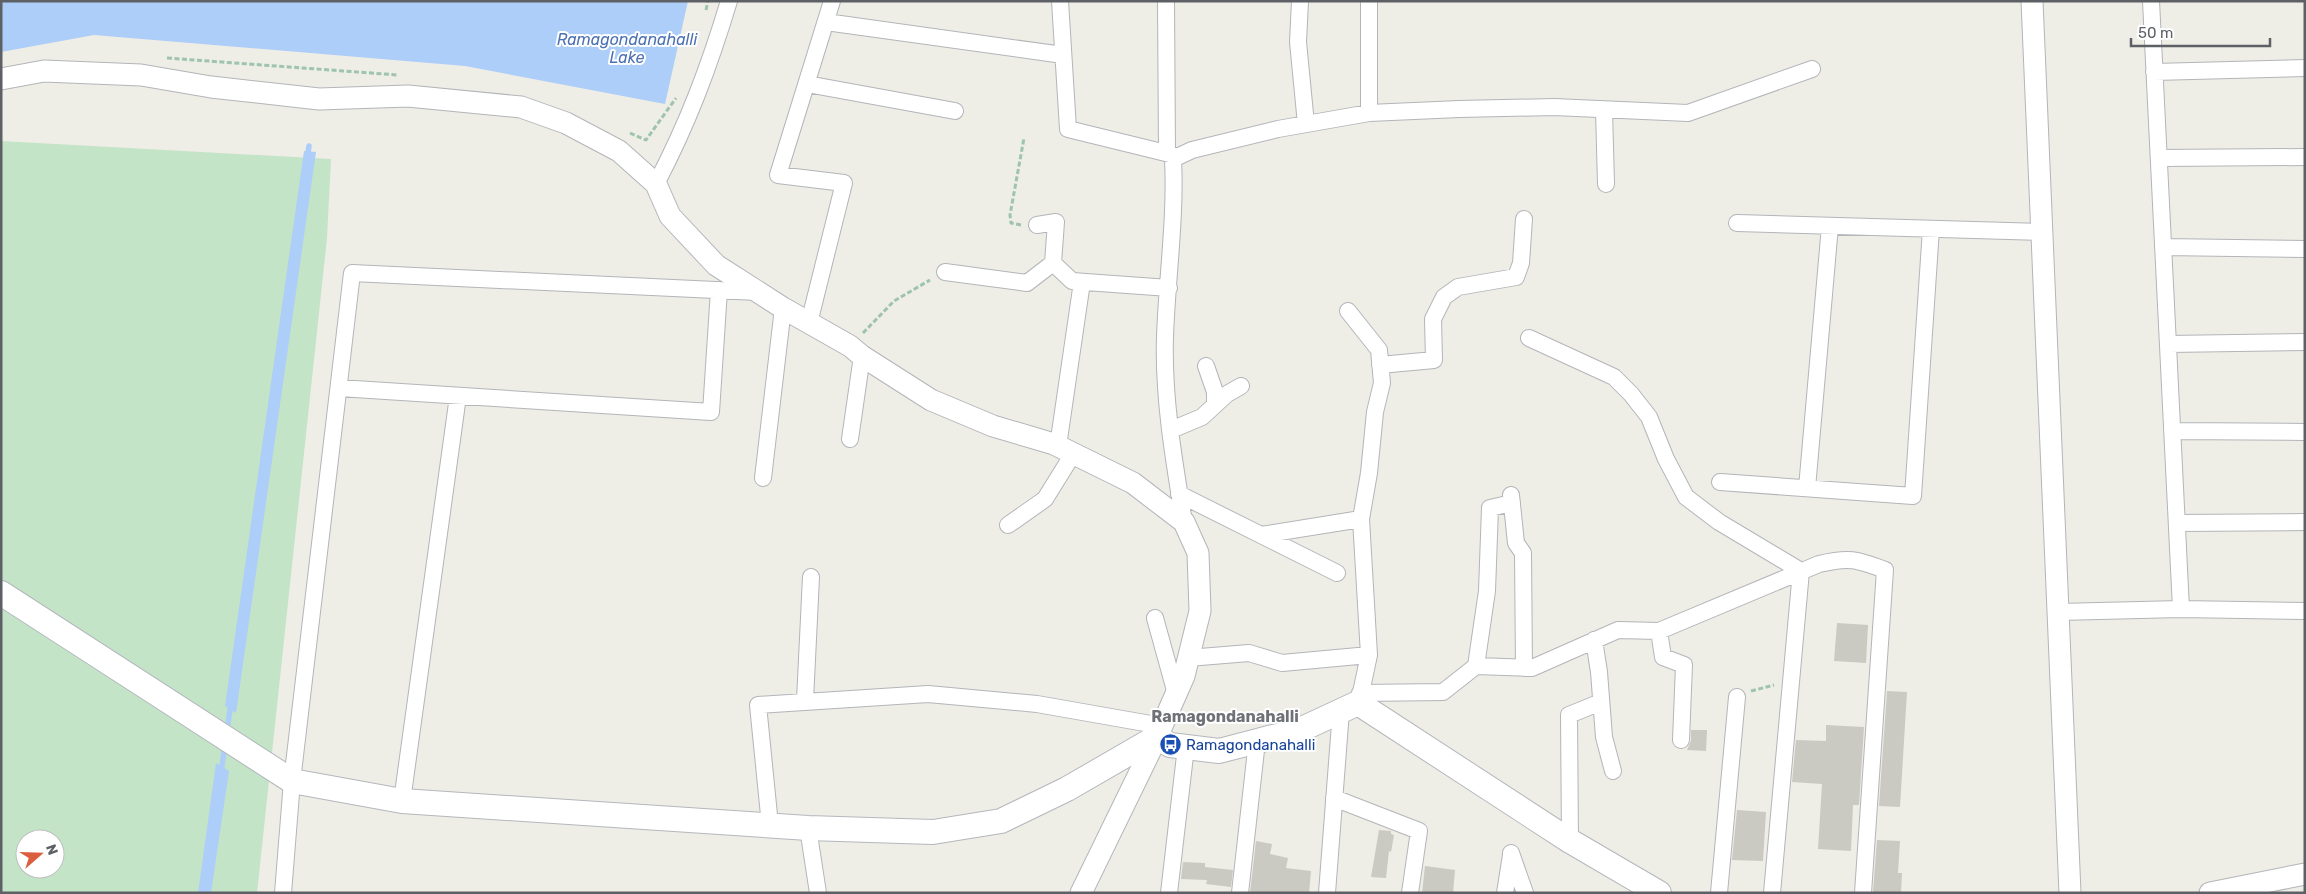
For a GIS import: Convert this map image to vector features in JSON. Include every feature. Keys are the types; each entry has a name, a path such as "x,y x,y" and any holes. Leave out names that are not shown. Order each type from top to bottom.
{"main road":[{"path":"1,593 292,781 402,801 808,828 933,832 1001,821 1067,789 1160,731 1170,745 1219,751 1300,730 1353,702 1570,841 1659,893"}],"street":[{"path":"656,184 685,127 711,61 729,1"},
{"path":"809,323 844,183 778,175 832,1"},
{"path":"1060,1 1068,129 1172,155 1306,124 1369,113 1459,108 1554,108 1688,113 1812,69"},
{"path":"1081,893 1160,731 1184,676 1200,611 1198,553 1184,522 1171,430 1165,338 1175,190 1166,1"},
{"path":"1300,1 1298,42 1306,124"},
{"path":"1369,1 1369,113"},
{"path":"2032,1 2070,893"},
{"path":"2151,1 2181,609"},
{"path":"826,22 1063,55"},
{"path":"2154,72 2305,68"},
{"path":"1,79 44,71 141,75 318,99 408,96 521,107 566,123 619,151 656,184 670,216 716,265 783,308 856,351 931,400 992,426 1065,450 1133,483 1184,522"},
{"path":"806,84 955,111"},
{"path":"1604,110 1606,184"},
{"path":"2159,158 2305,157"},
{"path":"1380,365 1434,360 1433,319 1444,297 1458,287 1516,277 1521,263 1524,219"},
{"path":"945,272 1027,283 1053,263 1056,222 1037,224"},
{"path":"1737,223 2042,232"},
{"path":"1807,488 1830,226"},
{"path":"1720,482 1913,496 1931,229"},
{"path":"2163,247 2305,249"},
{"path":"1053,263 1072,281 1169,288"},
{"path":"283,893 292,781 352,273 758,292"},
{"path":"1008,525 1045,499 1065,450 1082,282"},
{"path":"339,388 712,412 719,290"},
{"path":"764,478 783,308"},
{"path":"1327,893 1334,798 1353,702 1369,655 1361,520 1370,473 1375,412 1382,383 1379,350 1348,311"},
{"path":"1529,338 1614,377 1632,394 1649,417 1666,459 1686,497 1719,522 1801,571"},
{"path":"2168,344 2305,342"},
{"path":"850,439 856,351"},
{"path":"1206,366 1215,392 1215,405"},
{"path":"1171,430 1202,417 1227,394 1241,386"},
{"path":"402,801 458,396"},
{"path":"2172,431 2305,432"},
{"path":"1180,494 1337,573"},
{"path":"1476,666 1487,591 1490,508 1512,499 1516,543 1523,553 1524,668"},
{"path":"1261,535 1361,520"},
{"path":"2177,523 2305,522"},
{"path":"1353,702 1443,692 1476,666 1532,668 1618,630 1659,631 1819,564 1845,558 1885,570 1862,893"},
{"path":"1772,893 1801,571"},
{"path":"805,700 811,577"},
{"path":"2058,612 2181,609 2305,612"},
{"path":"1155,618 1176,694"},
{"path":"1659,631 1663,657 1684,665 1680,740"},
{"path":"1594,640 1599,672 1604,737 1613,770"},
{"path":"1188,658 1249,653 1282,662 1369,655"},
{"path":"770,825 758,705 805,700 928,694 1037,704 1160,731"},
{"path":"1719,893 1737,697"},
{"path":"1570,841 1569,715 1601,702"},
{"path":"1240,893 1257,741"},
{"path":"1169,893 1186,747"},
{"path":"1334,798 1419,831 1410,893"},
{"path":"808,828 818,893"},
{"path":"1506,893 1511,853 1525,893"},
{"path":"2210,893 2305,874"}],"path":[{"path":"704,19 708,1"},
{"path":"158,57 400,75"},
{"path":"629,133 646,140 678,95"},
{"path":"1024,138 1010,215 1011,223 1037,224"},
{"path":"856,351 894,301 945,272"},
{"path":"1737,697 1746,692 1792,681"}],"green space":[{"path":"1,141 331,159 327,238 257,893 1,893"}],"water":[{"name":"Ramagondanahalli Lake","path":"1,1 688,1 665,104 465,66 94,35 1,52"},
{"path":"304,151 316,152 236,713 225,706"},
{"path":"216,763 229,771 211,893 198,893"}],"building":[{"path":"1837,623 1868,625 1866,663 1834,661"},
{"path":"1887,691 1907,692 1900,807 1879,806"},
{"path":"1826,725 1864,727 1859,805 1853,805 1851,851 1818,849 1822,784 1792,782 1796,740 1826,741"},
{"path":"1691,730 1707,730 1706,751 1687,750 1691,741"},
{"path":"1737,810 1766,812 1763,861 1732,860"},
{"path":"1379,830 1391,831 1391,834 1394,835 1391,852 1389,851 1386,878 1371,877"},
{"path":"1877,840 1900,841 1898,873 1902,873 1901,893 1873,892"},
{"path":"1256,841 1272,844 1270,854 1288,858 1286,868 1311,871 1309,893 1250,893"},
{"path":"1183,862 1205,863 1205,867 1233,870 1231,887 1206,884 1207,880 1181,879"},
{"path":"1425,866 1455,870 1453,893 1422,893"}],"waterway":[{"path":"307,159 309,146"},
{"path":"227,731 231,703"},
{"path":"221,773 225,745"}],"place":[{"name":"Ramagondanahalli","path":"1170,745"}],"district":[{"name":"Ramagondanahalli","path":"1225,716"}]}
